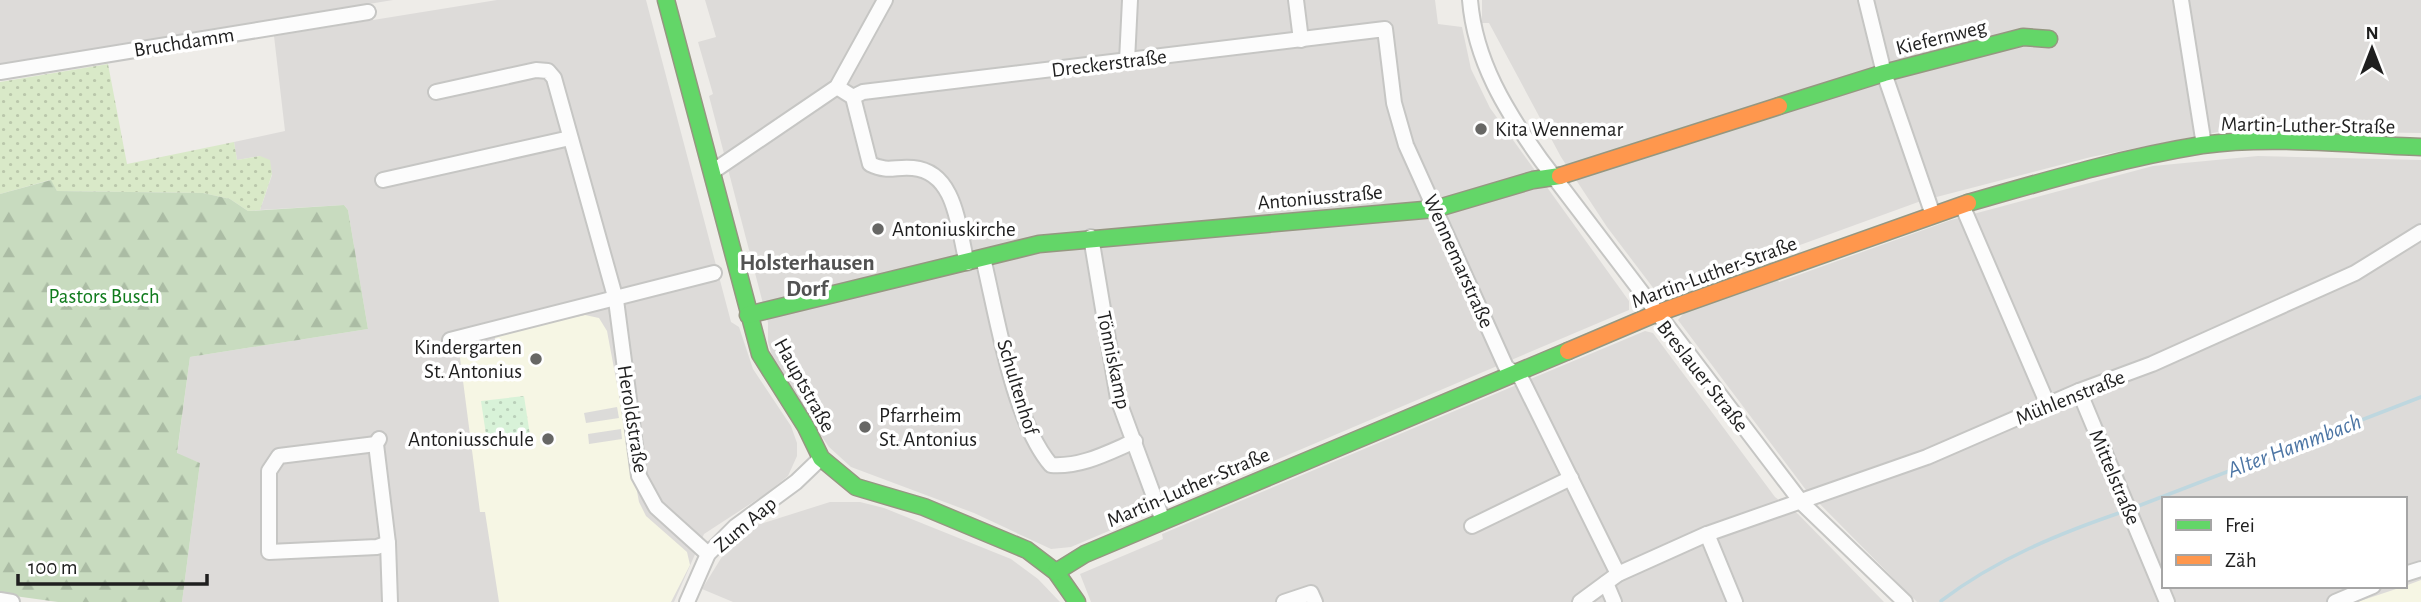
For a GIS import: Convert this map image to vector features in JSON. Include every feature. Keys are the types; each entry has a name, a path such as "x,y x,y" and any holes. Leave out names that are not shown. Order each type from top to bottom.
{"street":[{"name":"Hauptstraße","path":"666,0 762,361 790,399 821,457 856,487 924,507 1027,550 1056,572 1077,602"},
{"path":"712,172 837,87 885,0"},
{"path":"1127,61 1130,0"},
{"path":"1297,0 1301,40"},
{"name":"Breslauer Straße","path":"1470,0 1471,19 1492,80 1511,117 1655,314 1802,503 1905,602"},
{"path":"1866,0 1884,73 1933,215"},
{"path":"2181,0 2204,145"},
{"name":"Bruchdamm","path":"0,72 368,12"},
{"name":"Dreckerstraße","path":"853,97 863,92 1385,29"},
{"name":"Wennemarstraße","path":"1385,29 1394,103 1406,145 1506,367 1521,378 1571,478 1612,578 1614,602"},
{"name":"Kiefernweg","path":"1884,73 2023,37 2049,39"},
{"name":"Heroldstraße","path":"436,92 536,70 548,71 554,78 616,300 639,476 656,507 708,554"},
{"name":"Antoniusstraße","path":"748,316 1039,244 1091,237 1436,209 1533,180 1556,177 1884,73"},
{"path":"837,87 853,97 870,164 884,170 913,167 932,174 943,184 952,201 967,262"},
{"path":"383,180 570,138"},
{"name":"Martin-Luther-Straße","path":"1056,572 1085,554 1163,520 1655,314 1962,205 2094,167 2204,145 2275,142 2421,148"},
{"path":"1962,205 2048,405"},
{"name":"Mühlenstraße","path":"1580,602 1612,578 1707,534 1802,503 1927,457 2079,391 2152,364 2355,273 2421,232"},
{"name":"Tönniskamp","path":"1091,237 1118,399 1163,520"},
{"name":"Schultenhof","path":"983,258 1015,387 1038,451 1051,465 1067,466 1135,441"},
{"path":"450,341 714,274"},
{"name":"Mittelstraße","path":"2079,391 2167,602"},
{"path":"388,543 377,547 269,552 269,471 279,456 379,441 388,543 390,602"},
{"name":"Zum Aap","path":"687,602 708,554 735,527 796,482 821,457"},
{"path":"1472,526 1571,478"},
{"path":"1707,534 1735,602"},
{"path":"2335,602 2368,588"},
{"path":"1284,602 1311,593 1315,602"},
{"path":"0,600 12,602"}],"shaded area":[{"path":"0,0 393,0 0,64"},
{"path":"497,0 646,0 731,322 739,327 753,369 791,426 797,443 797,456 788,476 704,534 674,602 182,602 200,463 177,454 190,357 368,329 348,210 344,205 260,210 272,175 260,156 237,160 234,142 285,131 274,36"},
{"path":"705,0 1435,0 1438,24 1462,27 1471,69 1490,108 1629,301 1629,310 1071,547 1051,549 974,513 851,467 829,447 776,370 768,342 768,323 709,96 713,94 698,42 716,37"},
{"path":"1482,0 2421,0 2421,133 2228,130 2091,157 1921,201 1731,270 1731,273 1707,282 1706,280 1662,293 1654,289 1607,227 1561,157 1489,23 1482,23"},
{"path":"2258,156 2421,160 2421,602 1917,602 1806,490 1678,320 1684,313 1777,278 1779,282 1951,220 2153,166"},
{"name":"Antoniusschule","path":"585,315 599,318 607,331 639,502 646,516 687,552 690,565 671,602 499,602 485,512 480,512 459,350 495,343 495,336 499,333"},
{"path":"1645,331 1653,333 1775,497 1798,514 1884,602 1091,602 1080,574 1163,539 1162,534"},
{"path":"617,407 619,418 586,423 584,413"},
{"path":"621,429 622,439 589,444 588,434"},
{"path":"830,502 860,502 884,508 1011,559 1038,579 1060,602 733,602 702,589 728,547 754,526"},
{"path":"2421,580 2421,602 2357,602 2399,588 2407,588 2407,585"}],"green space":[{"path":"108,64 127,164 234,142 237,160 260,156 270,160 272,174 260,210 248,211 230,199 203,193 57,191 50,180 0,194 0,82"},
{"name":"Pastors Busch","path":"51,180 57,191 203,193 230,199 248,211 344,205 348,210 368,329 190,357 177,453 200,463 182,602 58,602 0,594 0,194"},
{"path":"524,396 531,442 488,448 481,401"}],"waterway":[{"name":"Alter Hammbach","path":"2133,508 2421,397"},
{"name":"Alter Hammbach","path":"1941,601 1984,572 2029,548 2125,511"}],"traffic: fast":[{"path":"666,0 760,354 806,427 821,458 856,487 924,507 1027,550 1056,572 1077,602"},
{"path":"1779,106 1884,73 2023,37 2049,39"},
{"path":"1968,203 2113,163 2202,145 2284,141 2421,147"},
{"path":"748,315 1039,244 1435,209 1533,180 1560,176"},
{"path":"1056,572 1085,554 1568,351"}],"traffic: slow":[{"path":"1560,176 1779,106"},
{"path":"1568,351 1655,314 1968,203"}],"place":[{"name":"Kita Wennemar","path":"1481,129"},
{"name":"Antoniuskirche","path":"878,229"},
{"name":"Kindergarten St. Antonius","path":"536,359"},
{"name":"Pfarrheim St. Antonius","path":"865,427"},
{"name":"Antoniusschule","path":"548,439"}],"district":[{"name":"Holsterhausen Dorf","path":"807,275"}]}
